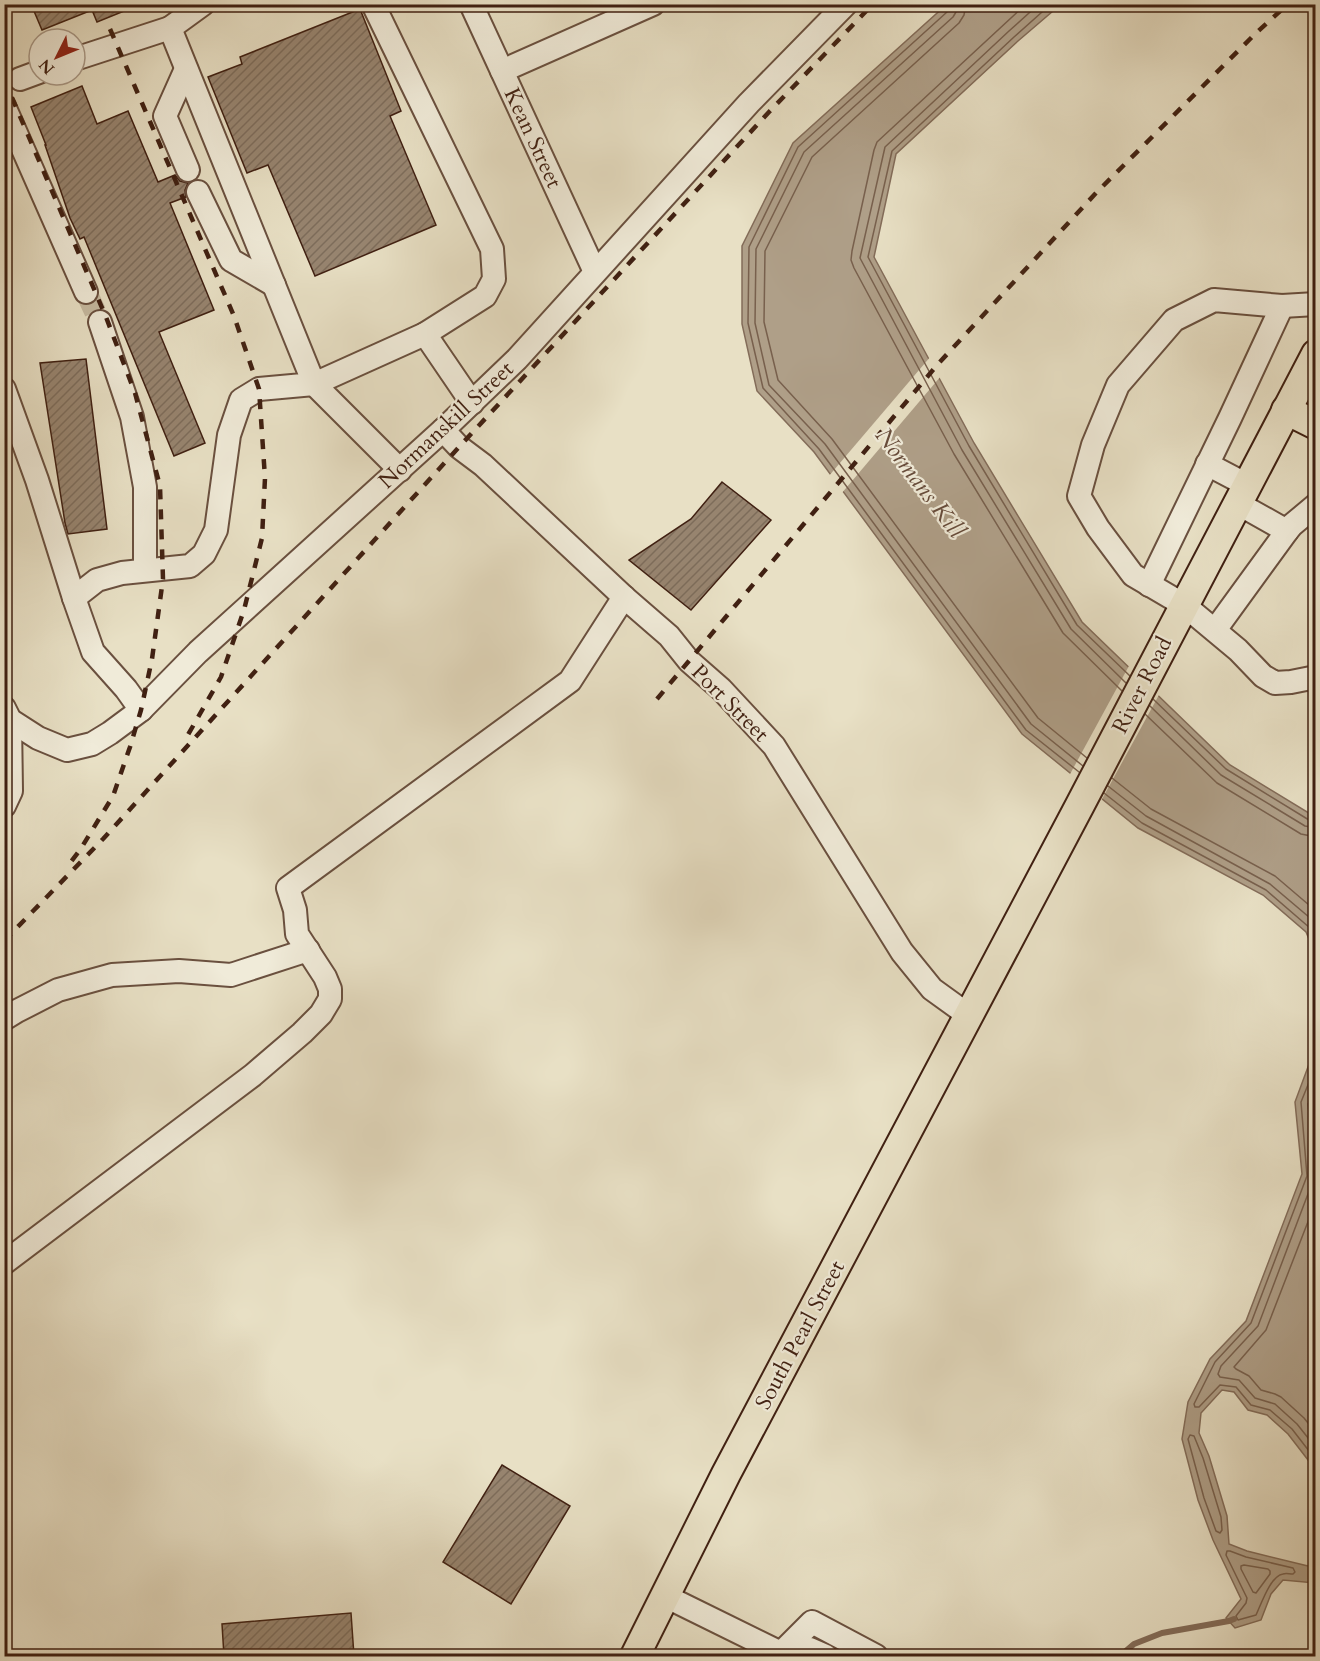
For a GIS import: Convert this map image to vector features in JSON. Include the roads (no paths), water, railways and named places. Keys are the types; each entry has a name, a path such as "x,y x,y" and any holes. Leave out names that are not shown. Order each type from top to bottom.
{"main road":[{"name":"River Road","path":"968,1015 1316,354"},
{"path":"1286,410 1316,425"},
{"name":"South Pearl Street","path":"635,1656 726,1474 968,1015"}],"street":[{"path":"87,55 170,28 203,4"},
{"path":"74,598 97,579 122,573 190,566 204,554 216,530 229,435 241,400 259,389 314,384 425,334 485,296 494,279 492,249 373,4"},
{"name":"Kean Street","path":"471,4 595,272"},
{"path":"502,71 653,4"},
{"name":"Normanskill Street","path":"7,714 38,738 66,750 92,744 141,710 198,652 400,470 517,359 749,104 846,4"},
{"path":"170,28 314,384 400,470"},
{"path":"186,69 165,116 188,170"},
{"path":"4,106 86,292"},
{"path":"198,192 231,260 274,285"},
{"path":"1316,304 1281,306 1214,300 1174,320 1118,385 1093,445 1079,496 1098,528 1133,575 1184,605 1238,650 1263,676 1275,682 1291,682 1316,677"},
{"path":"1149,585 1281,306"},
{"path":"100,322 132,417 145,487 145,570"},
{"path":"425,334 472,403"},
{"path":"4,389 37,480 93,652 126,689 141,710"},
{"name":"Port Street","path":"443,430 669,636 689,661 721,690 774,746 902,952 932,989 968,1015"},
{"path":"1207,464 1287,531"},
{"path":"1215,630 1287,531 1316,506"},
{"path":"4,1263 253,1075 303,1033 321,1014 330,999 330,988 297,934 295,910 288,888 570,681 624,597"},
{"path":"4,806 11,791 7,714"},
{"path":"4,1019 58,990 112,975 179,970 231,975 308,950"},
{"path":"665,1596 784,1655 810,1649 826,1656"},
{"path":"784,1655 812,1622 876,1656"}],"water":[{"name":"Normans Kill","path":"946,5 1060,5 896,154 874,257 974,443 1082,622 1230,765 1315,815 1315,953 1306,932 1263,895 1138,828 1022,734 814,452 757,391 742,324 742,246 793,143"},
{"path":"1315,1048 1315,1469 1288,1434 1267,1415 1248,1410 1234,1392 1222,1390 1201,1413 1199,1433 1209,1456 1227,1516 1229,1544 1247,1551 1315,1567 1315,1583 1283,1580 1271,1594 1261,1620 1235,1628 1226,1618 1241,1599 1213,1540 1198,1500 1182,1439 1188,1402 1210,1359 1246,1321 1302,1174 1295,1102"}],"waterway":[{"path":"1120,1656 1134,1644 1162,1633 1234,1619"}],"tunnel":[{"path":"86,292 100,322"}],"railway":[{"path":"4,941 103,839 459,447 769,112 873,4"},
{"path":"657,699 938,364 1096,193 1288,4"},
{"path":"110,29 234,316 259,389 265,478 262,538 244,610 221,677 185,740"},
{"path":"4,79 106,317 135,393 160,486 163,579 152,659 141,710 113,796 70,863"}]}
